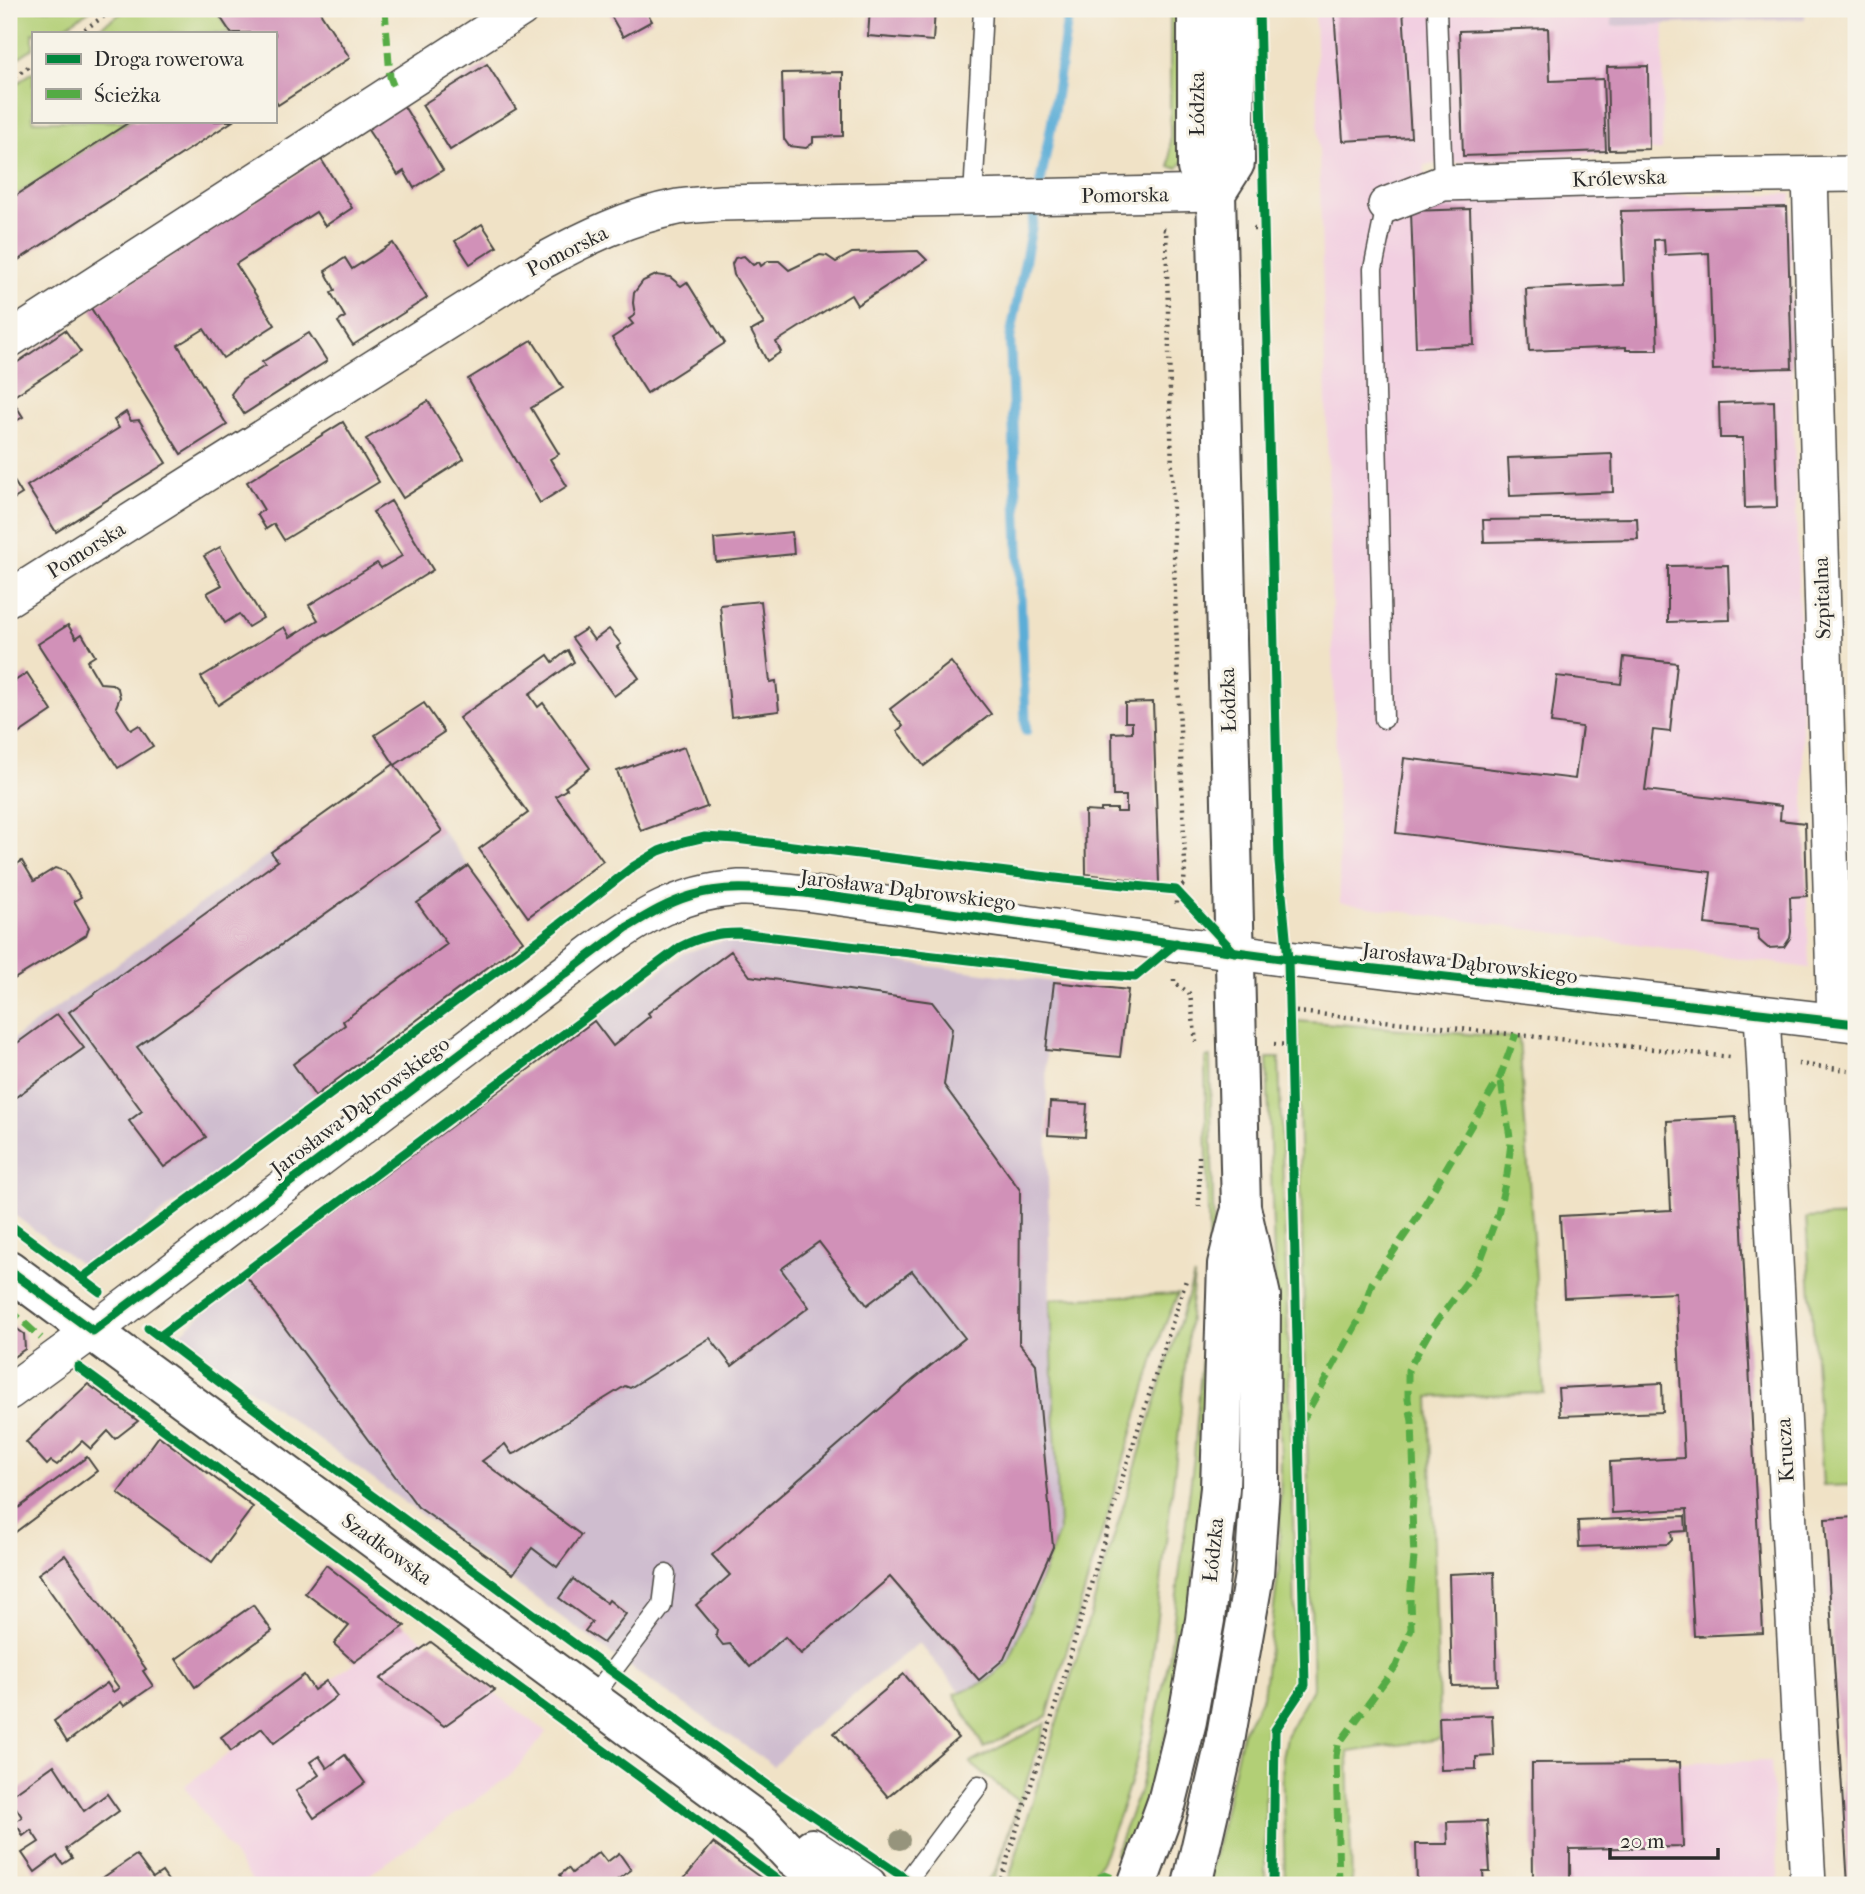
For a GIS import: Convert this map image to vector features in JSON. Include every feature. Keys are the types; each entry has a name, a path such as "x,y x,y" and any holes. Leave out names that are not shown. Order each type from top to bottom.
{"main road":[{"name":"Łódzka","path":"1197,9 1197,168 1216,193"},
{"name":"Łódzka","path":"1192,1885 1224,1747 1254,1575 1260,1486 1261,1296 1241,1208 1216,193 1235,163 1235,9"},
{"name":"Łódzka","path":"1137,1885 1167,1802 1187,1721 1205,1620 1220,1488 1227,1264 1241,1208"},
{"name":"Szadkowska","path":"9,1270 765,1827 792,1856 829,1885"},
{"name":"Szadkowska","path":"765,1827 803,1842 867,1885"}],"street":[{"path":"9,340 521,9"},
{"name":"Królewska","path":"1386,205 1443,183 1856,174"},
{"name":"Szpitalna","path":"1810,175 1846,1022"},
{"name":"Pomorska","path":"9,598 543,261 630,220 678,208 721,203 1216,193"},
{"name":"Jarosława Dąbrowskiego","path":"9,1392 595,950 652,913 690,895 741,888 804,893 1234,952 1846,1022"},
{"name":"Krucza","path":"1762,1014 1808,1885"}],"lane":[{"path":"981,198 983,9"},
{"path":"1437,9 1443,183"},
{"path":"1384,719 1373,269 1386,205"},
{"path":"591,1699 662,1606 666,1574"},
{"path":"904,1885 979,1786"}],"path":[{"path":"80,32 115,9"},
{"path":"9,80 32,65"},
{"path":"1289,1011 1856,1071"},
{"path":"999,1885 1044,1744 1123,1476 1187,1277"}],"shaded area":[{"path":"1315,9 1611,9 1612,26 1664,24 1662,150 1424,165 1429,196 1791,194 1792,368 1809,968 1340,903"},
{"path":"1611,9 1805,9 1805,19 1612,26"},
{"path":"394,764 523,941 371,1058 93,1264 80,1264 9,1211 9,1042"},
{"path":"726,940 1054,982 1046,1050 1050,1299 1059,1532 1012,1719 981,1717 919,1643 807,1731 774,1766 620,1660 177,1336 244,1279 684,953"},
{"path":"405,1626 547,1732 511,1775 355,1885 255,1885 184,1786"},
{"path":"1771,1761 1779,1885 1570,1885 1569,1763"}],"green space":[{"path":"9,9 92,9 57,32 32,32 32,49 9,64"},
{"path":"128,9 215,9 230,32 93,32"},
{"path":"1170,9 1187,9 1184,161 1178,168 1170,167"},
{"path":"32,73 32,122 129,122 9,200 9,89"},
{"path":"1297,1021 1519,1038 1544,1393 1429,1397 1440,1739 1348,1752 1352,1885 1285,1885 1282,1758 1286,1736 1313,1687"},
{"path":"1210,1057 1215,1297 1193,1580 1172,1711 1150,1795 1124,1863 1115,1854 1140,1789 1169,1659 1194,1456 1209,1266 1205,1058"},
{"path":"1267,1058 1279,1058 1292,1459 1295,1686 1266,1730 1265,1885 1208,1885 1242,1733 1263,1696 1279,1567 1281,1459"},
{"path":"1856,1216 1856,1485 1823,1486 1806,1218"},
{"path":"1194,1276 1149,1694 1133,1773 1105,1854 1092,1874 1063,1885 1007,1885"},
{"path":"1178,1294 1162,1332 1047,1716 984,1748 954,1694 986,1682 1009,1662 1059,1532 1050,1299"},
{"path":"1046,1723 992,1885 984,1885 995,1871 1019,1802 970,1763"}],"building":[{"path":"215,9 318,9 350,58 278,105 276,32 230,32"},
{"path":"607,9 645,9 652,21 623,37"},
{"path":"870,9 935,9 933,41 868,36"},
{"path":"1334,9 1403,9 1411,137 1343,141"},
{"path":"1548,28 1550,81 1603,79 1606,151 1463,156 1459,31"},
{"path":"487,64 516,109 450,150 422,105"},
{"path":"1648,66 1649,149 1609,150 1607,67"},
{"path":"843,72 843,136 813,137 813,143 806,148 789,146 784,139 782,73"},
{"path":"402,103 443,170 414,188 404,171 398,175 366,127"},
{"path":"129,122 231,122 9,266 9,200"},
{"path":"321,159 352,208 325,226 316,212 236,264 275,325 223,358 204,329 178,345 227,425 181,454 91,308"},
{"path":"1787,207 1792,368 1713,370 1709,253 1665,255 1664,239 1654,240 1658,350 1626,350 1626,347 1529,351 1526,289 1624,285 1621,211"},
{"path":"1470,209 1474,345 1416,347 1411,211"},
{"path":"482,224 497,247 470,264 455,241"},
{"path":"393,243 427,298 353,345 338,322 345,317 331,293 335,290 325,271 345,258 352,269"},
{"path":"918,251 927,260 857,305 851,295 831,307 776,342 781,352 767,361 751,331 764,324 734,275 732,264 735,258 744,256 753,265 759,262 761,266 768,261 779,261 789,270 820,255 836,262 852,253"},
{"path":"656,275 670,277 681,286 687,282 725,343 647,393 612,338 633,324 629,319 635,315 634,293 643,281"},
{"path":"65,330 81,352 11,398 23,417 9,425 9,368"},
{"path":"309,333 327,361 244,414 231,394 242,380 265,366 262,362"},
{"path":"532,340 563,388 531,408 559,454 550,459 567,486 540,503 468,379"},
{"path":"1853,388 1856,388 1856,440 1854,440"},
{"path":"428,401 464,459 403,498 366,439"},
{"path":"1774,401 1777,507 1745,508 1743,438 1720,438 1719,403"},
{"path":"126,412 131,421 139,420 166,463 56,532 27,486 119,428 114,420"},
{"path":"343,422 379,482 284,540 274,524 266,529 257,514 264,510 247,482"},
{"path":"1612,454 1613,492 1510,496 1508,458"},
{"path":"9,473 22,494 9,502"},
{"path":"391,501 433,570 327,636 326,634 218,705 201,677 284,627 290,637 318,620 309,605 377,563 381,568 402,556 373,512"},
{"path":"1637,518 1638,539 1484,542 1483,520"},
{"path":"792,532 794,554 716,562 714,539"},
{"path":"220,547 263,618 248,627 239,614 225,623 207,593 222,585 204,556"},
{"path":"1728,565 1730,620 1668,622 1668,566"},
{"path":"761,601 770,682 776,681 779,711 731,717 720,605"},
{"path":"68,625 76,638 82,634 95,656 87,661 100,683 112,684 118,689 120,697 116,707 131,730 139,725 153,746 118,768 38,644"},
{"path":"586,629 594,640 609,629 621,644 617,647 639,678 614,696 572,638"},
{"path":"568,650 574,662 529,694 538,707 543,703 590,768 556,796 603,861 528,917 479,849 528,813 459,718 548,655 553,662"},
{"path":"1624,657 1677,663 1670,732 1653,730 1645,790 1781,806 1780,820 1805,823 1807,896 1790,897 1791,932 1784,947 1768,948 1759,940 1758,930 1705,924 1711,872 1396,833 1404,758 1575,779 1582,727 1551,723 1557,676 1621,684"},
{"path":"951,662 991,714 924,766 897,731 903,726 890,709"},
{"path":"27,673 52,711 9,740 9,685"},
{"path":"1153,702 1159,883 1086,874 1085,811 1117,809 1117,812 1126,812 1126,796 1113,796 1112,733 1132,732 1132,722 1125,722 1125,703"},
{"path":"424,703 444,732 395,765 442,831 137,1047 206,1137 164,1167 129,1121 142,1111 69,1012 278,861 271,852 394,764 375,735"},
{"path":"684,747 707,807 641,831 617,771"},
{"path":"22,861 34,881 55,868 65,871 81,897 74,901 89,927 86,935 14,979 9,970 9,869"},
{"path":"468,866 523,941 315,1096 293,1064 345,1025 343,1021 447,944 417,903"},
{"path":"731,951 750,976 932,1002 952,1028 944,1085 1020,1190 1019,1343 1036,1364 1053,1547 1004,1659 979,1680 890,1577 801,1654 785,1637 750,1667 730,1644 723,1645 716,1636 717,1630 696,1605 730,1575 712,1555 965,1338 912,1271 867,1305 819,1242 781,1269 809,1307 732,1366 710,1338 630,1388 625,1386 516,1453 512,1454 505,1444 482,1461 581,1535 557,1567 532,1548 513,1574 418,1507 247,1277 594,1021 613,1046 650,1016 648,1013"},
{"path":"1054,982 1128,990 1120,1057 1046,1050"},
{"path":"57,1014 84,1048 9,1102 9,1049"},
{"path":"1050,1102 1087,1104 1085,1137 1048,1135"},
{"path":"1736,1117 1763,1633 1694,1636 1687,1509 1612,1513 1610,1462 1684,1458 1676,1293 1564,1298 1560,1216 1671,1210 1667,1121"},
{"path":"9,1323 24,1334 25,1349 9,1360"},
{"path":"1662,1383 1663,1412 1560,1416 1558,1388"},
{"path":"88,1384 138,1421 115,1439 108,1431 91,1449 82,1441 57,1465 51,1461 47,1465 26,1442"},
{"path":"159,1436 253,1507 212,1562 118,1493"},
{"path":"87,1457 97,1471 9,1537 9,1515"},
{"path":"1685,1516 1686,1531 1671,1532 1672,1540 1668,1544 1579,1547 1578,1521"},
{"path":"1856,1517 1856,1885 1848,1885 1825,1519"},
{"path":"65,1555 146,1669 143,1671 153,1686 124,1706 121,1702 67,1742 54,1721 107,1683 113,1692 119,1688 38,1574"},
{"path":"326,1565 405,1626 354,1662 334,1644 349,1626 305,1593"},
{"path":"1494,1572 1497,1685 1452,1686 1449,1574"},
{"path":"573,1579 607,1603 609,1600 626,1614 603,1643 585,1631 592,1622 559,1598"},
{"path":"253,1605 272,1631 195,1687 176,1659"},
{"path":"431,1642 495,1690 444,1726 380,1679"},
{"path":"904,1674 958,1738 888,1797 834,1733"},
{"path":"304,1675 314,1690 326,1681 337,1696 274,1743 262,1728 231,1751 221,1737"},
{"path":"1492,1715 1494,1756 1476,1757 1476,1769 1441,1770 1439,1717"},
{"path":"345,1755 365,1783 314,1818 296,1791 319,1775 310,1762 319,1756 327,1768"},
{"path":"1680,1762 1683,1847 1570,1849 1570,1885 1533,1885 1532,1763"},
{"path":"54,1765 84,1811 107,1794 119,1811 66,1849 72,1858 63,1864 57,1856 35,1872 22,1853 39,1842 31,1830 23,1836 14,1823 22,1817 9,1797"},
{"path":"1487,1821 1490,1872 1483,1872 1484,1885 1417,1885 1416,1844 1448,1844 1447,1822"},
{"path":"713,1843 771,1885 690,1885 683,1880"},
{"path":"599,1852 607,1862 619,1853 631,1870 610,1885 556,1885 563,1880 560,1875 568,1868 572,1873"},
{"path":"136,1855 153,1878 162,1872 171,1885 92,1885"}],"waterway":[{"path":"1026,731 1010,339 1052,122 1069,9"}],"marked path":[{"path":"385,9 390,77 395,90"},
{"path":"1300,1425 1359,1320 1372,1283 1416,1219 1500,1077 1516,1034"},
{"path":"1339,1885 1338,1745 1396,1666 1411,1629 1414,1481 1408,1370 1431,1329 1478,1267 1498,1214 1511,1143 1500,1077"},
{"path":"9,1309 41,1338"},
{"path":"1079,1885 1105,1875 1124,1882"}],"cycle path":[{"path":"1259,9 1279,862 1288,959 1305,1685 1275,1730 1273,1885"},
{"path":"82,1278 540,939 634,866 659,851 684,842 705,837 736,839 1176,890 1234,952"},
{"path":"9,1270 93,1331 626,928 673,902 718,890 805,893 1288,959 1856,1024"},
{"path":"160,1336 680,947 694,941 715,935 739,933 1088,974 1135,977 1176,943"},
{"path":"9,1224 100,1292"},
{"path":"148,1328 292,1437 770,1787 915,1885"},
{"path":"78,1367 784,1885"}]}
